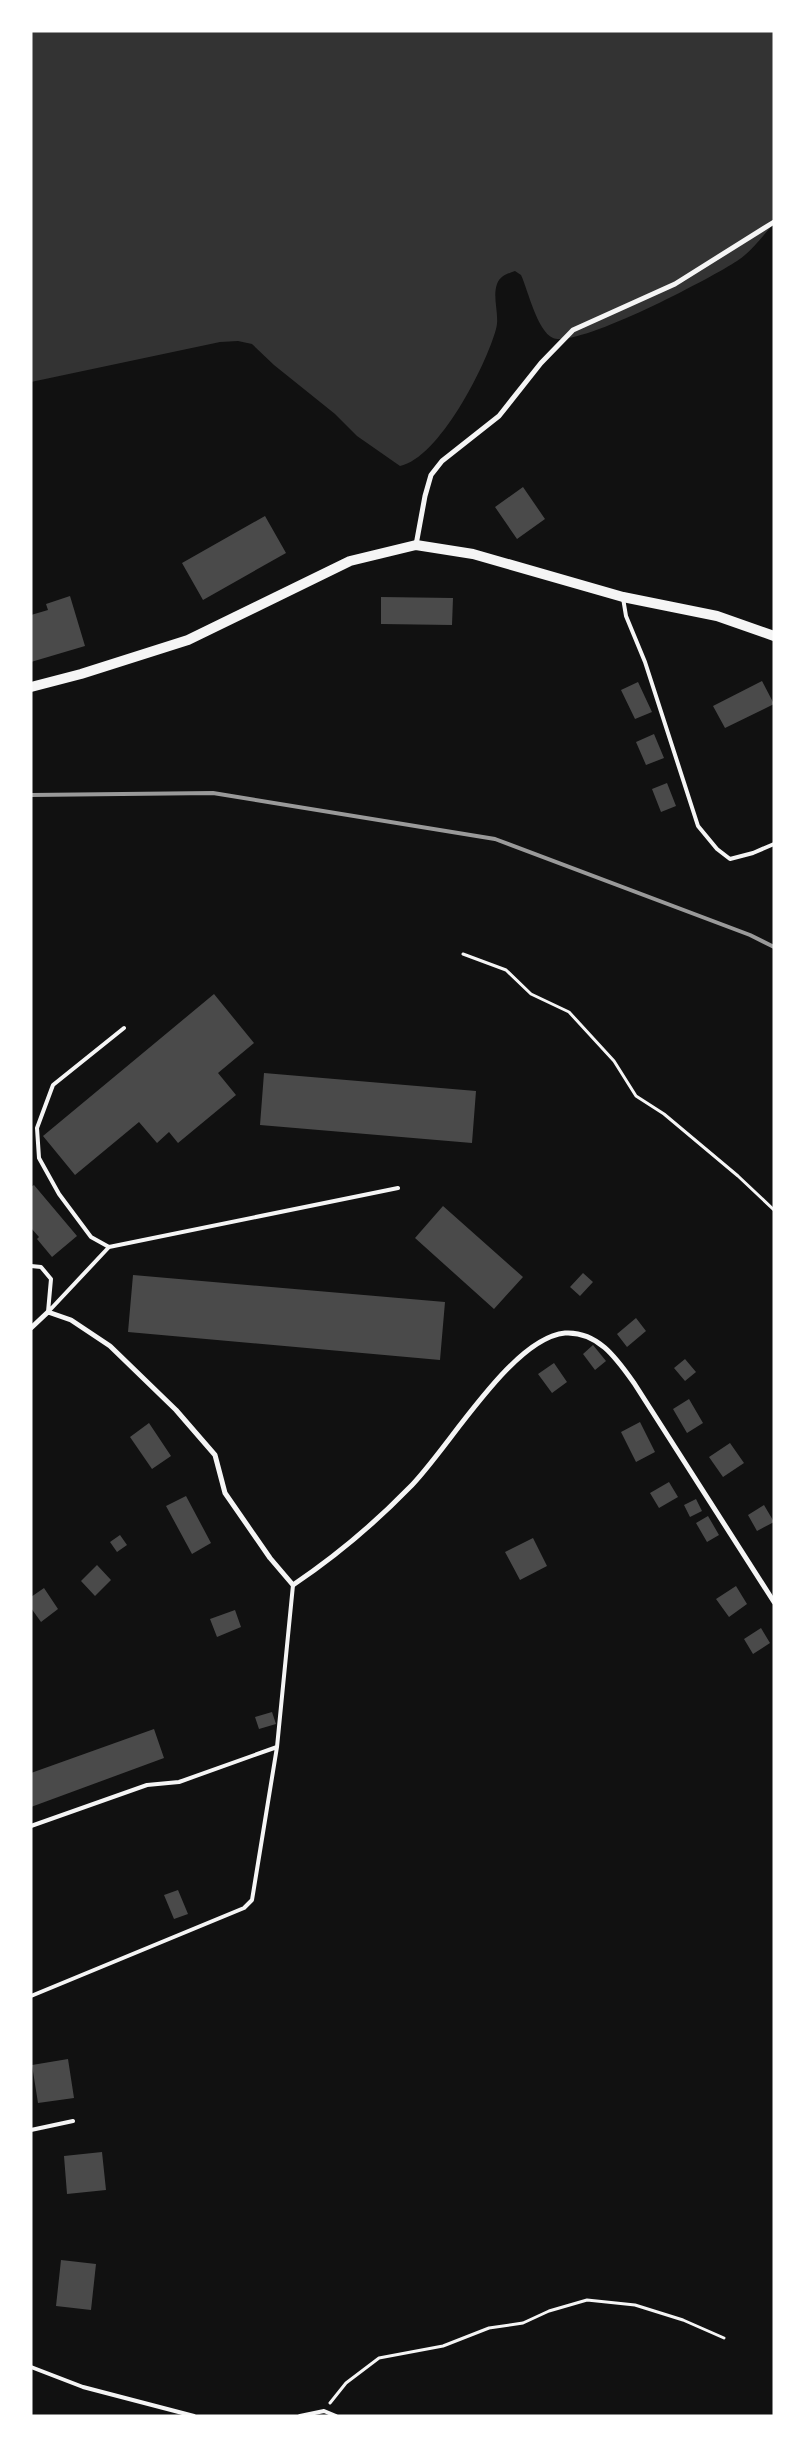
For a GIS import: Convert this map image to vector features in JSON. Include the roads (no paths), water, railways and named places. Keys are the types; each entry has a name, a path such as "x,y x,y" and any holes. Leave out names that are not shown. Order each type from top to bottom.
{"main road":[{"path":"31,687 81,674 188,640 350,561 416,546 472,554 623,597 717,616 774,636"}],"street":[{"path":"416,546 424,496 431,475 442,461 499,416 541,363 573,330 674,284 774,222"},
{"path":"31,1328 48,1312 72,1320 110,1346 176,1410 215,1455 225,1493 270,1558 293,1584 339,1554 411,1487 502,1374 538,1342 564,1333 587,1335 612,1353 634,1384 774,1602"}],"lane":[{"path":"623,597 626,616 645,662 698,826 718,849 730,859 753,854 774,844"},
{"path":"109,1247 91,1238 58,1194 38,1158 37,1128 53,1085 124,1028"},
{"path":"48,1312 109,1247 398,1188"},
{"path":"31,1266 41,1267 51,1279 48,1312"},
{"path":"31,1996 244,1908 252,1900 278,1746 293,1584"},
{"path":"31,1826 147,1786 179,1782 278,1746"},
{"path":"31,2130 73,2120"},
{"path":"31,2367 83,2387 194,2416"},
{"path":"300,2416 324,2411 336,2416"}],"railway":[{"path":"31,795 213,793 495,839 750,935 774,947"}]}
